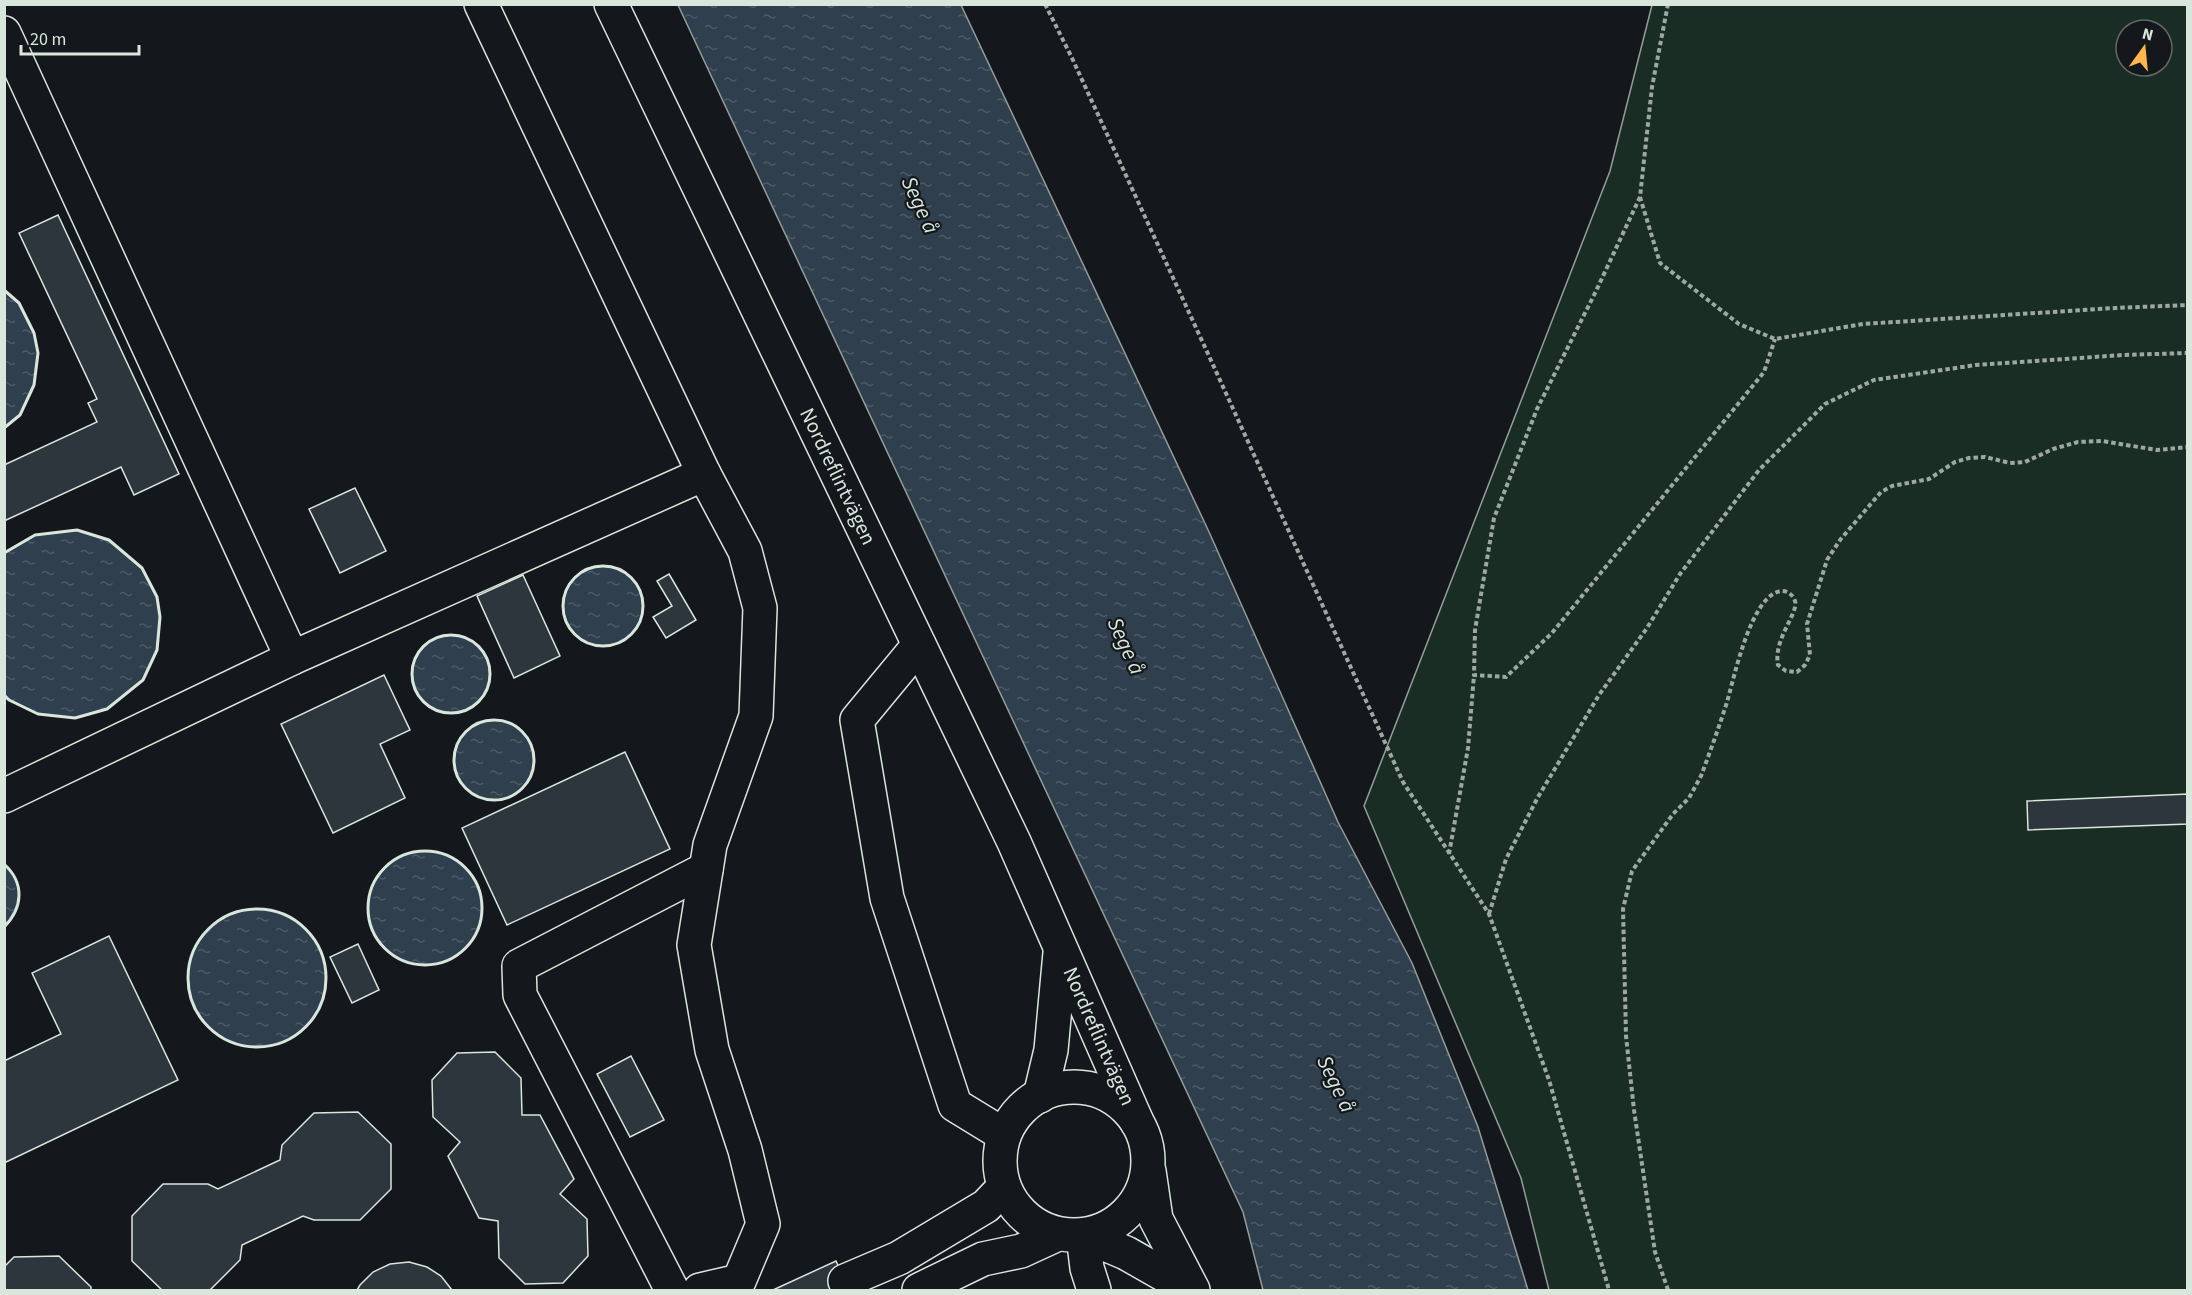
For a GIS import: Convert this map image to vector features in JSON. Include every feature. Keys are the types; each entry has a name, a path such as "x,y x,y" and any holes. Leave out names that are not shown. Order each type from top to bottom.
{"street":[{"path":"481,4 704,474 745,551 760,608 756,716 710,844 694,945 712,1050 745,1150 764,1224 739,1281 700,1290"},
{"name":"Nordreflintvägen","path":"610,4 1014,842 1137,1122"},
{"path":"4,33 292,658"},
{"path":"4,796 292,658 704,474"},
{"path":"919,645 857,720 891,908 955,1105 996,1130"},
{"path":"672,1290 520,995 519,966 706,869"},
{"name":"Nordreflintvägen","path":"1040,1096 1051,1050 1061,948"},
{"path":"996,1130 1013,1118 1029,1101 1051,1090 1074,1087 1099,1090 1121,1103 1137,1122 1147,1145 1148,1170 1156,1219 1192,1290"},
{"path":"996,1130 1004,1187 1016,1208 1035,1225 1126,1253 1192,1290"},
{"path":"919,1290 983,1259 1021,1251 1071,1235 1107,1228 1127,1214 1142,1193 1148,1170"},
{"path":"845,1281 899,1258 986,1206 1004,1187"},
{"path":"1071,1235 1087,1268 1094,1290"}],"path":[{"path":"1045,4 1403,782 1489,914 1549,1080 1609,1290"},
{"path":"1449,854 1468,748 1475,630 1494,518 1537,409 1640,197 1652,87 1668,4"},
{"path":"1640,197 1660,263 1739,324 1775,339 1863,324 2187,305"},
{"path":"1474,675 1506,677 1552,633 1764,372 1775,339"},
{"path":"1489,914 1506,859 1538,797 1599,695 1647,628 1680,574 1760,470 1826,404 1874,380 1976,365 2187,353"},
{"path":"1668,1290 1655,1252 1634,1110 1626,1035 1623,909 1632,871 1673,814 1689,798 1701,776 1727,702 1745,638 1761,609 1775,592 1784,591 1791,594 1796,602 1795,611 1783,632 1776,655 1778,665 1786,671 1797,672 1805,665 1810,655 1807,624 1827,560 1840,540 1881,492 1892,486 1929,479 1955,462 1969,458 1985,457 2010,463 2025,462 2078,441 2102,441 2157,450 2187,447"}],"green space":[{"path":"1652,5 2187,5 2187,1290 1549,1290 1521,1178 1364,806 1610,171"}],"water":[{"name":"Sege å","path":"678,5 961,5 1210,534 1338,822 1412,963 1478,1127 1528,1290 1263,1290 1243,1212"},
{"path":"5,290 19,303 34,333 38,353 34,385 20,415 5,428"},
{"path":"77,530 109,540 142,568 157,597 160,617 157,650 143,680 107,709 75,718 38,714 9,700 5,695 5,553 35,535"},
{"path":"603,566 618,569 631,578 640,591 643,606 640,621 631,634 618,643 603,646 588,643 575,634 566,621 563,606 566,591 575,578 588,569"},
{"path":"443,635 459,635 473,641 484,652 490,666 490,682 484,696 473,707 459,713 443,713 429,707 418,696 412,682 412,666 418,652 429,641"},
{"path":"494,720 509,723 522,732 531,745 534,760 531,775 522,788 509,797 494,800 479,797 466,788 457,775 454,760 457,745 466,732 479,723"},
{"path":"425,851 447,856 465,868 477,886 482,908 477,930 465,948 447,960 425,965 403,960 385,948 373,930 368,908 373,886 385,868 403,856"},
{"path":"4,864 16,879 19,896 15,912 5,927"},
{"path":"257,909 284,914 306,929 321,951 326,978 321,1005 306,1027 284,1042 257,1047 230,1042 208,1027 193,1005 188,978 193,951 208,929 230,914"}],"building":[{"path":"58,215 179,474 134,495 121,467 4,521 4,465 97,422 88,403 97,399 19,233"},
{"path":"355,488 386,551 340,573 309,509"},
{"path":"669,574 696,620 666,638 653,617 672,606 657,581"},
{"path":"523,575 560,656 514,678 477,596"},
{"path":"384,675 410,730 380,744 405,798 333,833 281,724"},
{"path":"625,752 670,849 507,925 462,828"},
{"path":"2188,794 2188,824 2028,830 2027,801"},
{"path":"109,936 178,1080 4,1163 4,1061 61,1034 32,973"},
{"path":"358,944 379,990 352,1003 330,957"},
{"path":"495,1052 521,1078 522,1115 540,1115 574,1179 560,1194 587,1219 588,1256 563,1283 525,1284 499,1258 498,1221 479,1218 448,1156 460,1142 433,1117 432,1080 457,1053"},
{"path":"631,1056 664,1120 630,1137 597,1074"},
{"path":"358,1112 391,1144 391,1189 360,1220 314,1220 303,1216 242,1245 240,1260 210,1290 162,1290 132,1261 132,1216 163,1184 208,1184 218,1189 280,1160 282,1145 314,1113"},
{"path":"59,1256 91,1287 91,1290 4,1290 4,1267 14,1257"},
{"path":"836,1261 849,1290 773,1290"},
{"path":"409,1262 427,1267 441,1276 452,1290 357,1290 373,1272 390,1264"}],"wall":[{"path":"4,290 19,303 34,333 38,353 34,385 20,415 4,428"},
{"path":"4,553 35,535 77,530 109,540 142,568 157,597 160,617 157,650 143,680 107,709 75,718 38,714 9,700 4,695"},
{"path":"603,566 618,569 631,578 640,591 643,606 640,621 631,634 618,643 603,646 588,643 575,634 566,621 563,606 566,591 575,578 588,569 603,566"},
{"path":"443,635 459,635 473,641 484,652 490,666 490,674 490,682 484,696 473,707 459,713 443,713 429,707 418,696 412,682 412,666 418,652 429,641 443,635"},
{"path":"494,720 509,723 522,732 531,745 534,760 531,775 522,788 509,797 494,800 479,797 466,788 457,775 454,760 457,745 466,732 479,723 494,720"},
{"path":"425,851 447,856 465,868 477,886 482,908 477,930 465,948 447,960 425,965 403,960 385,948 373,930 368,908 373,886 385,868 403,856 425,851"},
{"path":"4,864 16,879 19,896 15,912 4,927"},
{"path":"257,909 284,914 306,929 321,951 326,978 321,1005 306,1027 284,1042 257,1047 230,1042 208,1027 193,1005 188,978 193,951 208,929 230,914 257,909"}]}
